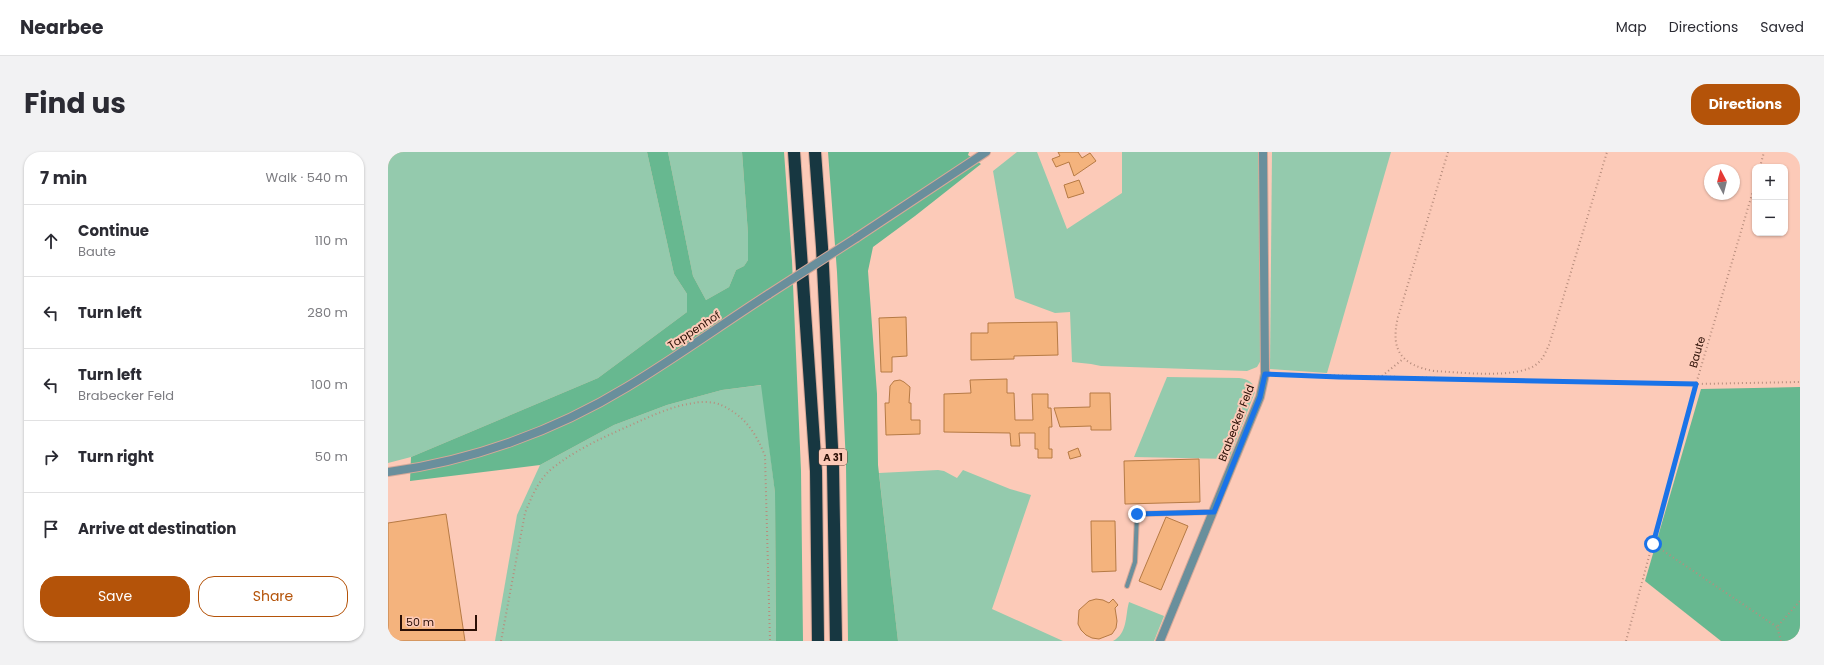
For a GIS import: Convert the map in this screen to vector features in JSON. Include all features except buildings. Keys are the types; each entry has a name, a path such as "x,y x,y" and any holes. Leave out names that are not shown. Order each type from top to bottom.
{"highway":[{"name":"A 31","path":"794,152 816,472 818,641"},
{"name":"A 31","path":"815,152 822,247 833,467 836,641"}],"street":[{"name":"Tappenhof","path":"388,472 406,470 477,454 555,425 626,388 986,152"},
{"name":"Brabecker Feld","path":"1160,641 1260,397 1265,374 1263,152"}],"lane":[{"path":"1127,586 1135,562 1137,514 1214,512"}],"path":[{"path":"1448,152 1394,330 1397,349 1403,358 1423,369 1512,374 1530,368 1538,363 1549,345 1607,152"},
{"path":"1761,164 1764,152"},
{"name":"Baute","path":"1626,641 1696,384 1752,194"},
{"path":"1381,377 1403,358"},
{"path":"1265,374 1696,384 1800,382"},
{"path":"501,641 525,513 543,477 553,467 593,442 656,414 695,402 720,404 742,417 758,439 766,456 770,641"},
{"path":"1653,544 1777,627 1781,641"},
{"path":"1777,627 1800,601"}],"green space":[{"path":"388,152 647,152 674,274 687,294 687,312 598,378 411,457 388,463"},
{"path":"647,152 668,152 693,276 706,300 729,287 736,270 744,266 748,260 748,234 742,152 784,152 792,261 801,471 803,641 776,641 775,493 761,385 722,390 667,405 614,425 540,465 410,481 411,457 598,378 687,312 687,294 674,274"},
{"path":"668,152 742,152 748,234 748,260 744,266 736,270 729,287 706,300 693,276"},
{"path":"828,152 969,152 968,155 981,164 873,247 868,271 877,394 878,465 898,641 848,641 846,464 837,272"},
{"path":"1017,152 1037,152 1067,229 1122,193 1122,152 1260,152 1261,360 1257,367 1247,371 1101,366 1072,362 1070,312 1055,313 1015,298 993,171"},
{"path":"1272,152 1391,152 1327,373 1270,369"},
{"path":"1167,377 1239,378 1248,380 1252,383 1255,392 1229,459 1134,457"},
{"path":"762,385 775,493 776,641 495,641 517,515 540,465 614,425 667,405 722,390"},
{"path":"1800,387 1800,641 1721,641 1645,581 1701,389"},
{"path":"963,470 1010,489 1031,495 992,609 1063,641 898,641 879,473 944,471 957,478"},
{"path":"1129,602 1164,616 1154,641 1113,641 1118,638 1124,629"}],"route":[{"path":"1137,514 1214,512 1260,397 1265,374 1339,377 1696,384 1653,544"}]}
